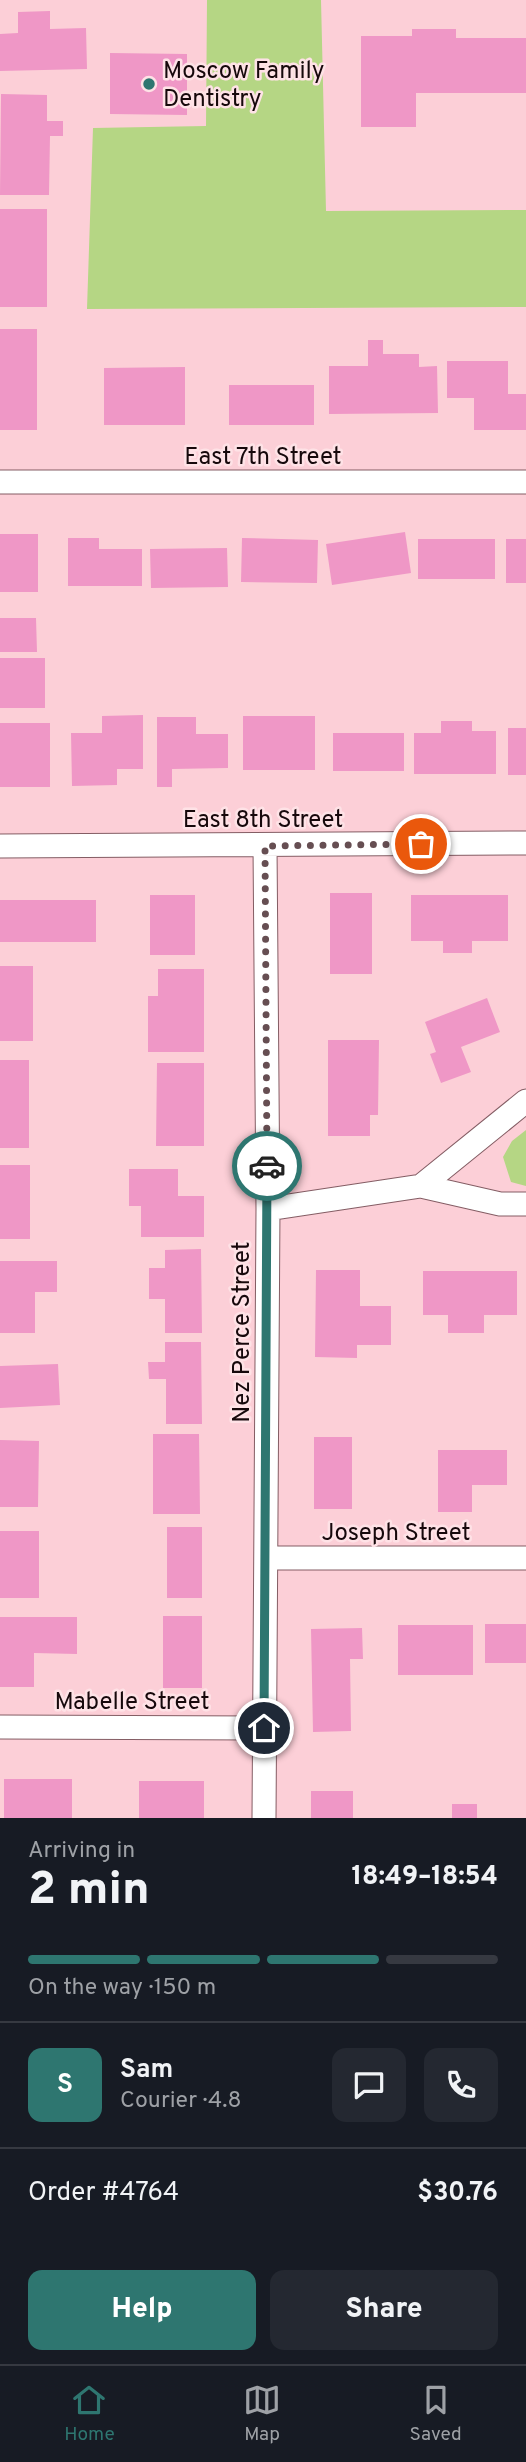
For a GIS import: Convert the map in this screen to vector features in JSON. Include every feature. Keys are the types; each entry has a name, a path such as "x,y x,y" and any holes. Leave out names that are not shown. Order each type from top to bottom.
{"street":[{"name":"East 7th Street","path":"0,482 526,482"},
{"name":"East 8th Street","path":"0,846 526,843"},
{"name":"Nez Perce Street","path":"264,1818 268,1209 265,846"},
{"path":"421,1186 526,1101"},
{"path":"268,1209 421,1186 500,1204 526,1204"},
{"name":"Joseph Street","path":"266,1558 526,1558"},
{"name":"Mabelle Street","path":"0,1727 264,1728"}],"green space":[{"path":"207,0 321,0 326,211 526,210 526,307 87,309 93,128 206,126"},
{"path":"526,1130 526,1186 511,1182 503,1157 512,1141"}],"building":[{"path":"50,11 50,29 86,28 87,69 0,71 0,34 18,33 18,12"},
{"path":"412,29 456,29 456,38 526,38 526,93 416,93 416,127 361,127 361,36 412,36"},
{"name":"Moscow Family Dentistry","path":"110,53 187,54 187,115 110,114"},
{"path":"1,94 47,95 47,121 63,121 63,136 50,136 49,195 0,195"},
{"path":"0,209 47,209 47,307 0,307"},
{"path":"0,329 37,329 37,430 0,430"},
{"path":"368,340 383,340 383,354 419,354 419,367 437,366 438,413 329,414 329,366 368,366"},
{"path":"447,361 508,361 508,394 526,394 526,430 474,430 474,398 447,398"},
{"path":"185,367 185,425 104,425 104,368"},
{"path":"229,385 314,385 314,425 229,425"},
{"path":"405,532 411,573 332,585 326,544"},
{"path":"0,534 38,534 38,592 0,592"},
{"path":"68,538 99,538 99,549 142,549 142,586 68,586"},
{"path":"242,538 318,540 317,583 241,582"},
{"path":"418,539 495,539 495,579 418,579"},
{"path":"506,539 526,539 526,583 506,583"},
{"path":"227,548 228,587 151,588 150,549"},
{"path":"0,618 36,618 37,652 0,652"},
{"path":"0,658 45,658 45,708 0,708"},
{"path":"143,715 143,769 117,769 117,785 72,786 71,733 102,733 102,716"},
{"path":"243,716 315,716 315,770 243,770"},
{"path":"157,717 196,717 196,734 228,734 228,768 172,769 172,787 157,787"},
{"path":"441,721 472,721 472,731 496,731 496,774 414,774 414,733 441,733"},
{"path":"0,723 50,723 50,787 0,787"},
{"path":"508,728 526,728 526,775 508,775"},
{"path":"333,733 404,733 404,771 333,771"},
{"path":"330,893 372,893 372,974 330,974"},
{"path":"150,895 195,895 195,955 150,955"},
{"path":"411,895 508,895 508,941 472,941 472,953 443,953 443,941 411,941"},
{"path":"0,900 96,900 96,942 0,942"},
{"path":"0,966 33,966 33,1041 0,1041"},
{"path":"158,969 204,969 204,1052 148,1052 148,996 158,996"},
{"path":"487,998 500,1032 461,1047 471,1072 441,1083 430,1054 436,1052 425,1022"},
{"path":"328,1040 379,1040 378,1115 370,1115 370,1136 328,1136"},
{"path":"0,1060 29,1060 29,1148 0,1148"},
{"path":"157,1063 204,1063 204,1146 156,1146"},
{"path":"0,1165 30,1165 30,1239 0,1239"},
{"path":"129,1169 178,1169 178,1196 204,1196 204,1237 141,1237 141,1206 129,1206"},
{"path":"201,1249 202,1333 165,1333 165,1299 149,1299 149,1268 165,1268 165,1250"},
{"path":"0,1261 57,1261 57,1292 35,1292 35,1333 0,1333"},
{"path":"316,1270 360,1270 360,1306 391,1306 391,1345 357,1345 357,1358 315,1357"},
{"path":"423,1271 517,1271 517,1315 484,1315 484,1333 448,1333 448,1315 423,1315"},
{"path":"165,1342 201,1342 202,1424 166,1424 166,1379 149,1379 148,1362 165,1362"},
{"path":"58,1364 60,1405 0,1408 0,1366"},
{"path":"153,1434 199,1434 200,1514 153,1514"},
{"path":"314,1437 352,1437 352,1509 314,1509"},
{"path":"0,1440 39,1441 38,1507 0,1507"},
{"path":"438,1450 507,1450 507,1485 472,1485 472,1512 438,1512"},
{"path":"167,1527 202,1527 202,1598 167,1598"},
{"path":"0,1531 39,1531 39,1598 0,1598"},
{"path":"163,1616 202,1616 202,1688 163,1688"},
{"path":"0,1617 77,1617 77,1654 34,1653 34,1687 0,1687"},
{"path":"485,1624 526,1624 526,1663 485,1663"},
{"path":"398,1625 473,1625 473,1675 398,1675"},
{"path":"362,1628 363,1659 350,1659 351,1731 313,1732 311,1629"},
{"path":"4,1779 72,1779 72,1818 4,1818"},
{"path":"139,1781 204,1781 204,1818 139,1818"},
{"path":"311,1791 353,1791 353,1818 311,1818"},
{"path":"452,1804 477,1804 477,1818 452,1818"}],"way so far":[{"path":"267,1166 265,846 421,844"}],"place":[{"name":"Moscow Family Dentistry","path":"149,84"}],"route":[{"path":"264,1728 267,1166"}]}
